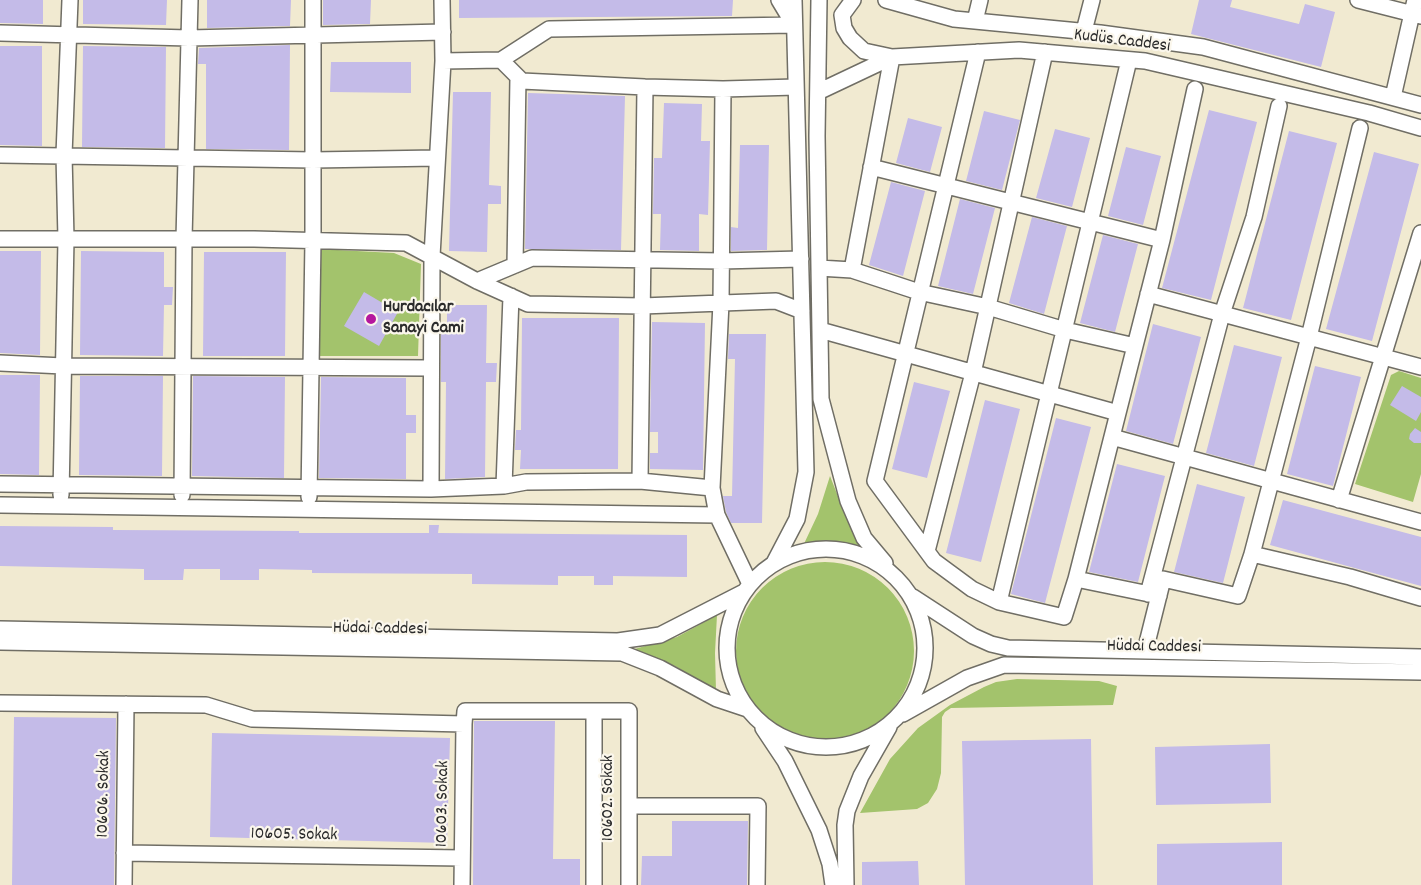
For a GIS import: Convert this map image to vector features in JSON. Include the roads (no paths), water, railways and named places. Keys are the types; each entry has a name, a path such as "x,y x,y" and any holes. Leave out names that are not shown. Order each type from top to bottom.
{"street":[{"path":"61,505 66,240 64,155 70,0"},
{"path":"182,507 184,239 188,157 190,0"},
{"path":"309,509 314,240 313,0"},
{"path":"430,489 432,256 443,61 442,0"},
{"path":"779,0 794,25"},
{"path":"794,0 806,472 797,519 774,563 747,588 734,610 729,624 727,654 733,683 747,709 758,721 785,761 819,830 830,864 833,885"},
{"path":"819,0 821,399 848,501 864,538 911,595 924,632 925,658 919,683 913,695 894,720 861,776 847,811 845,825 846,885"},
{"path":"852,270 892,57 864,51 850,38 844,28 842,15 853,0"},
{"name":"Kudüs Caddesi","path":"888,0 954,19 1084,31 1203,46 1421,105"},
{"path":"975,21 980,0"},
{"path":"1084,31 1092,0"},
{"path":"1358,0 1416,10 1393,97"},
{"path":"443,61 501,60 549,29 794,25"},
{"path":"0,33 189,38 443,32"},
{"name":"Kudüs Caddesi","path":"818,92 892,57 1019,50 1156,63 1369,113 1421,128"},
{"path":"978,52 874,480 934,561 972,589 999,602 1064,618 1076,579 1162,240 1195,88"},
{"path":"927,551 973,373 1045,52"},
{"path":"501,60 522,81 723,89 796,87"},
{"path":"999,602 1129,60"},
{"path":"515,265 518,77"},
{"path":"640,481 645,87"},
{"path":"723,89 721,303 712,488 717,515 747,588"},
{"path":"1145,651 1153,595 1185,457 1222,314 1254,217 1280,106"},
{"path":"1153,595 1163,579 1238,596 1252,554 1309,337 1360,128"},
{"path":"0,155 313,160 438,158"},
{"path":"871,167 1162,240"},
{"path":"1339,500 1421,233"},
{"path":"0,239 314,240 406,243 528,304 642,306 776,302 802,311"},
{"path":"477,280 532,258 721,261 801,259"},
{"path":"819,268 852,270 919,292 988,306 1065,330 1135,346"},
{"path":"1148,294 1421,367"},
{"path":"504,486 511,296"},
{"path":"820,330 1118,413"},
{"path":"0,363 63,366 430,368"},
{"path":"1112,436 1421,522"},
{"path":"0,484 430,489 504,486 526,482 640,481 712,488"},
{"path":"0,505 717,515"},
{"path":"774,563 805,550 839,549 855,552 871,559 898,579"},
{"path":"1252,554 1421,598"},
{"path":"1076,579 1153,595"},
{"name":"Hüdai Caddesi","path":"0,629 618,641 660,635 747,588"},
{"name":"Hüdai Caddesi","path":"911,595 973,636 1000,646 1026,649 1421,657"},
{"name":"Hüdai Caddesi","path":"0,642 621,653 660,668 717,699 747,709"},
{"name":"Hüdai Caddesi","path":"894,720 967,678 1004,665 1421,672"},
{"path":"0,703 206,705 252,719 464,724 465,711 594,711"},
{"name":"10606. Sokak","path":"124,885 126,704"},
{"name":"10602. Sokak","path":"594,885 594,711 629,711 629,885"},
{"path":"758,721 785,739 816,747 848,745 864,740 894,720"},
{"name":"10603. Sokak","path":"462,885 464,724"},
{"path":"629,806 758,806 757,885"},
{"name":"10605. Sokak","path":"124,853 462,858"}],"place":[{"name":"Hurdacılar Sanayi Cami","path":"371,319"}]}
